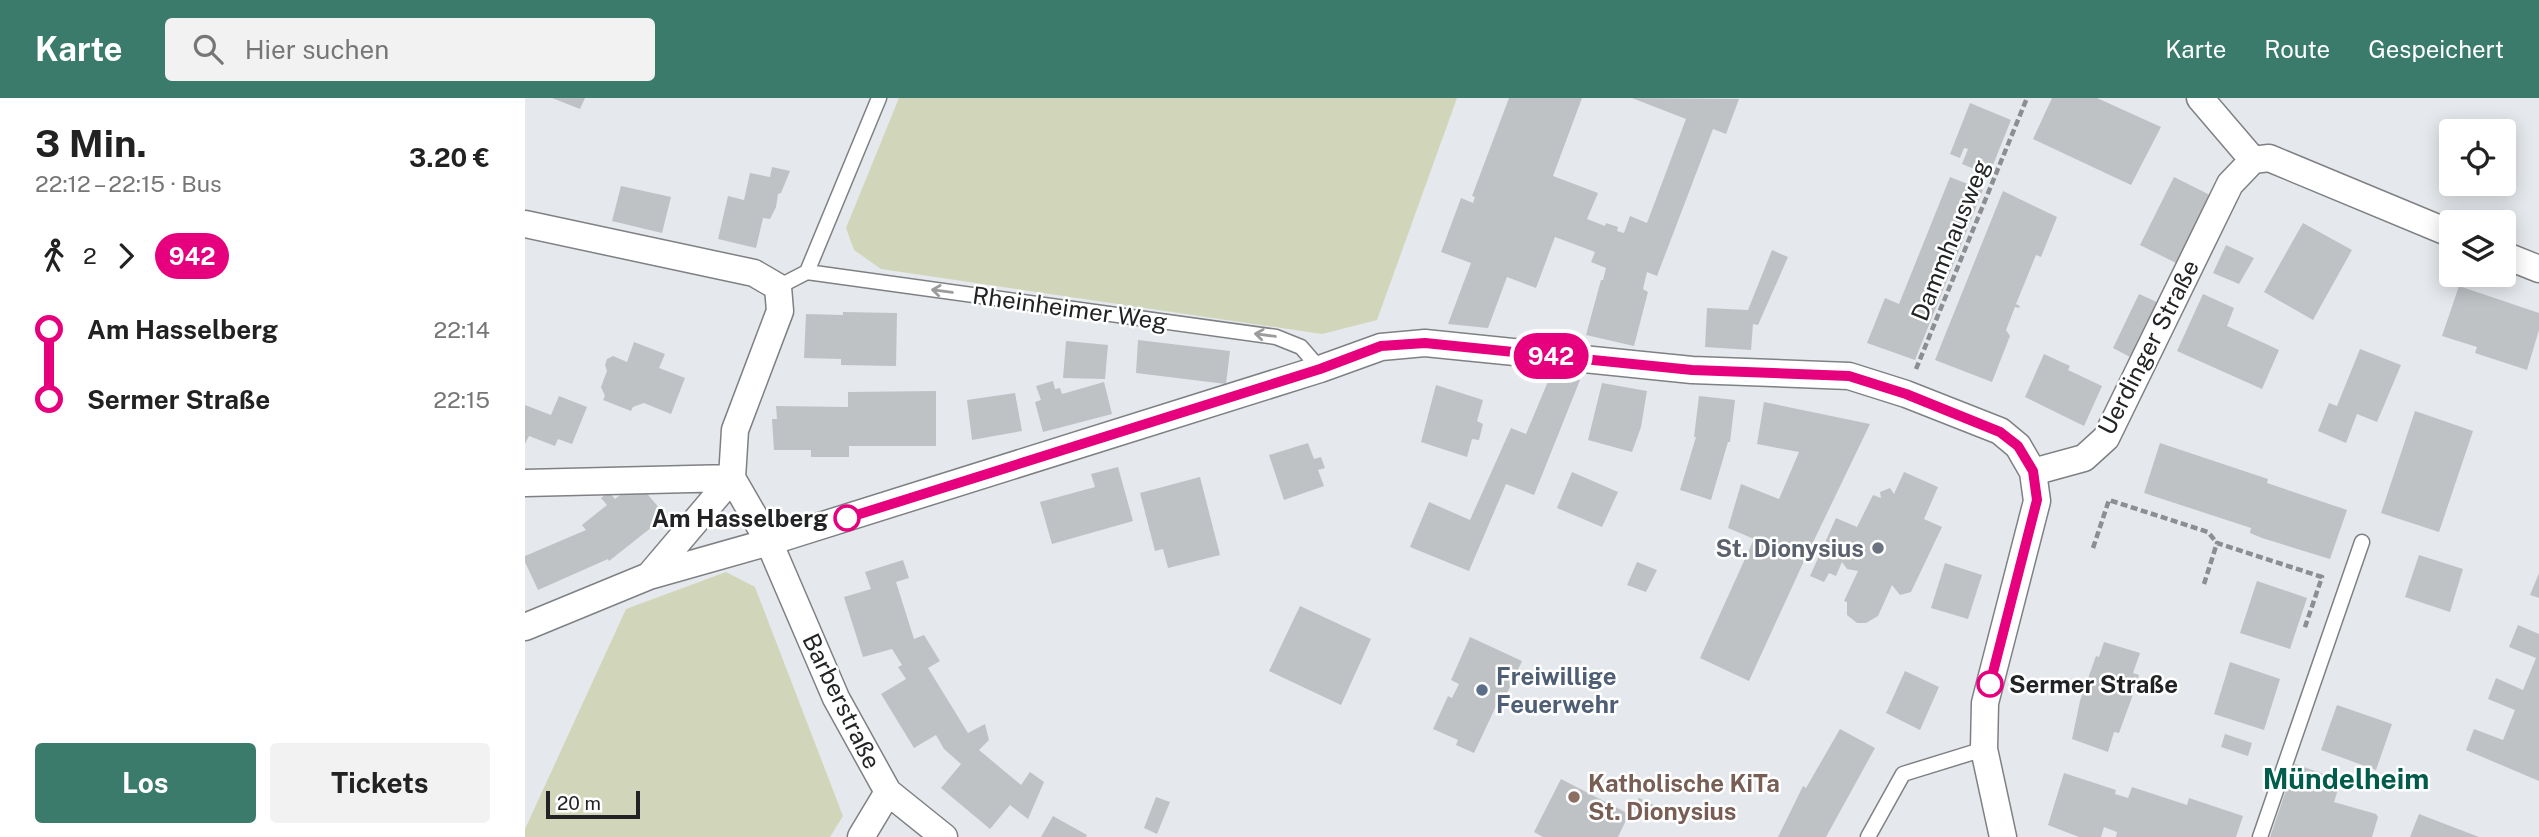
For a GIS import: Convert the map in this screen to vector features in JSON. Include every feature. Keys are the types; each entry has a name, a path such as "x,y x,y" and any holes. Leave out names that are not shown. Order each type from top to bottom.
{"street":[{"path":"2200,98 2253,160 2269,158 2439,229"},
{"name":"Uerdinger Straße","path":"2033,471 2084,458 2106,438 2229,184 2253,160"},
{"path":"525,224 754,273 778,287 780,311 735,430 732,478 649,576"},
{"path":"2516,260 2539,269"},
{"path":"525,627 649,576 769,542 1320,369 1381,346 1425,343 1692,370 1849,376 1906,394 2000,432 2018,446 2033,471 2037,500 1985,703 1984,750 2003,837"},
{"path":"525,483 732,478"},
{"name":"Barberstraße","path":"732,478 769,542 836,698 888,792 944,837"},
{"path":"861,837 888,792"}],"lane":[{"path":"778,287 807,272 879,98"},
{"name":"Rheinheimer Weg","path":"807,272 1276,337 1301,347 1320,369"},
{"path":"2260,837 2362,542"},
{"path":"1868,837 1903,774 1984,750"}],"path":[{"name":"Dammhausweg","path":"1906,394 2027,98"},
{"path":"2093,548 2109,500 2208,533 2217,543 2322,577 2301,641"},
{"path":"2204,584 2217,543"}],"green space":[{"path":"899,98 1457,98 1377,320 1322,334 881,269 854,250 846,228"},
{"path":"726,572 755,587 843,816 830,837 525,837 525,829 626,609"}],"building":[{"path":"552,98 585,98 580,109"},
{"path":"1509,98 1582,98 1553,176 1598,193 1587,219 1605,226 1606,223 1618,227 1617,231 1624,233 1630,216 1647,223 1686,119 1632,98 1739,99 1726,134 1713,129 1657,276 1647,272 1643,289 1648,292 1634,346 1586,335 1606,268 1591,262 1595,252 1555,237 1536,288 1507,277 1488,328 1448,324 1471,263 1441,252 1461,198 1473,203 1475,197 1472,196"},
{"path":"2052,98 2097,98 2161,127 2131,185 2033,139"},
{"path":"1970,103 2011,120 1989,175 1962,164 1968,149 1964,148 1960,158 1950,154"},
{"path":"772,167 790,171 781,193 778,194 770,219 763,218 756,248 718,239 728,196 744,200 750,173 770,177"},
{"path":"1950,177 1983,190 1915,360 1867,343 1885,298 1899,304"},
{"path":"2174,177 2210,195 2176,263 2140,245"},
{"path":"621,186 671,197 662,233 612,221"},
{"path":"2003,191 2057,217 2041,257 2036,255 2016,304 2020,306 2015,307 2006,330 2010,336 1992,382 1935,360"},
{"path":"2303,223 2352,250 2313,320 2264,292"},
{"path":"2226,245 2254,258 2239,284 2213,273"},
{"path":"1772,250 1788,257 1758,325 1753,324 1751,350 1705,347 1707,308 1748,310"},
{"path":"2459,287 2539,313 2539,330 2527,370 2475,353 2477,347 2442,336"},
{"path":"2139,294 2159,303 2132,358 2113,348"},
{"path":"2203,294 2234,308 2227,326 2279,350 2262,389 2177,351"},
{"path":"843,312 897,313 896,366 841,365 841,359 804,358 806,314 843,315"},
{"path":"1138,340 1230,351 1226,384 1136,373"},
{"path":"1066,341 1108,345 1105,379 1063,378"},
{"path":"634,342 665,354 659,368 685,378 671,414 644,403 633,407 631,411 603,400 605,396 601,387 607,371 607,359 613,356 627,362"},
{"path":"2360,349 2401,365 2377,422 2357,414 2346,443 2318,431 2329,403 2337,406"},
{"path":"2044,354 2070,366 2068,370 2102,386 2084,426 2025,397"},
{"path":"1549,379 1580,380 1534,495 1506,484 1469,571 1410,547 1429,502 1470,520 1511,428 1526,434"},
{"path":"1053,381 1055,389 1060,388 1062,394 1104,382 1112,414 1043,432 1035,402 1041,400 1036,386"},
{"path":"1602,383 1647,391 1641,427 1632,452 1588,440"},
{"path":"1436,385 1483,400 1477,421 1483,424 1479,440 1472,439 1467,457 1421,442"},
{"path":"936,391 936,446 849,446 849,457 811,457 811,450 774,450 772,419 777,419 776,406 848,407 848,392"},
{"path":"1015,393 1022,431 972,440 967,400"},
{"path":"559,396 587,407 572,444 558,439 555,446 529,436 525,444 525,405 551,415"},
{"path":"1699,396 1735,400 1730,442 1711,500 1680,490 1696,437"},
{"path":"1764,402 1870,424 1749,681 1700,658 1754,539 1728,528 1741,484 1779,499 1799,452 1757,444"},
{"path":"2415,411 2473,431 2439,532 2381,513"},
{"path":"1308,443 1314,459 1321,457 1325,468 1318,470 1324,486 1284,500 1269,455"},
{"path":"2160,443 2268,479 2267,483 2347,510 2330,559 2262,538 2250,533 2251,528 2144,493"},
{"path":"1118,467 1133,521 1052,544 1040,502 1095,487 1091,474"},
{"path":"1572,472 1618,492 1602,527 1557,508"},
{"name":"St. Dionysius","path":"1904,472 1938,487 1924,519 1942,527 1911,592 1900,595 1892,585 1878,616 1866,623 1857,623 1847,615 1847,602 1844,601 1858,571 1847,569 1842,562 1836,576 1829,573 1824,582 1810,576 1836,518 1857,527 1873,495 1881,498 1880,492 1890,488 1894,494"},
{"path":"1200,477 1220,555 1168,568 1163,549 1155,551 1140,493"},
{"path":"644,490 666,516 609,561 608,559 538,590 525,562 525,556 586,530 582,525 607,505 601,498 609,492 615,499 624,492"},
{"path":"2419,555 2463,569 2450,612 2405,597"},
{"path":"903,560 909,578 896,582 914,639 924,635 940,661 928,668 968,733 985,724 989,740 979,750 1021,785 1030,772 1044,782 1028,819 1010,805 990,829 941,788 961,764 944,749 936,735 914,748 881,694 906,679 898,667 902,665 892,649 863,657 844,597 871,589 865,572"},
{"path":"1637,562 1657,570 1646,592 1627,585"},
{"path":"1945,563 1982,575 1968,619 1931,608"},
{"path":"2539,573 2539,598 2530,595"},
{"path":"2257,581 2307,598 2290,649 2240,633"},
{"path":"1300,606 1371,639 1341,705 1269,671"},
{"path":"2518,625 2539,634 2539,781 2466,750 2474,729 2503,740 2515,710 2488,699 2496,678 2523,690 2536,658 2509,647"},
{"name":"Freiwillige Feuerwehr","path":"1470,637 1522,661 1502,704 1498,702 1474,753 1456,745 1458,740 1433,729 1448,696 1452,698 1459,684 1451,680"},
{"path":"2104,642 2140,653 2133,673 2139,675 2135,689 2119,733 2114,732 2108,752 2072,739 2080,701 2096,656 2099,657"},
{"path":"2230,662 2280,679 2264,730 2214,714"},
{"path":"1905,671 1939,687 1920,730 1886,713"},
{"path":"2337,705 2392,724 2376,770 2321,750"},
{"path":"1840,729 1875,748 1826,837 1778,837 1803,786 1806,788"},
{"path":"2225,734 2252,743 2248,756 2221,747"},
{"path":"2295,764 2341,780 2334,802 2376,814 2378,817 2372,837 2270,837"},
{"path":"2064,773 2116,790 2115,794 2128,798 2132,787 2187,805 2189,798 2243,816 2236,837 2116,837 2117,832 2104,827 2101,837 2079,837 2048,825"},
{"name":"Katholische KiTa St. Dionysius","path":"1561,779 1629,814 1618,837 1543,837 1534,832"},
{"path":"1156,797 1170,802 1157,834 1144,828"},
{"path":"1639,798 1660,808 1654,819 1633,808"},
{"path":"2419,814 2479,837 2410,837"},
{"path":"1053,816 1087,835 1086,837 1041,837"}],"bus line":[{"name":"942","path":"847,518 1320,369 1381,346 1425,343 1692,370 1849,376 1906,394 2000,432 2018,446 2033,471 2037,500 1990,684"}],"place":[{"name":"Am Hasselberg","path":"847,518"},
{"name":"St. Dionysius","path":"1878,548"},
{"name":"Sermer Straße","path":"1990,684"},
{"name":"Freiwillige Feuerwehr","path":"1482,690"},
{"name":"Katholische KiTa St. Dionysius","path":"1574,797"}],"district":[{"name":"Mündelheim","path":"2346,778"}]}
